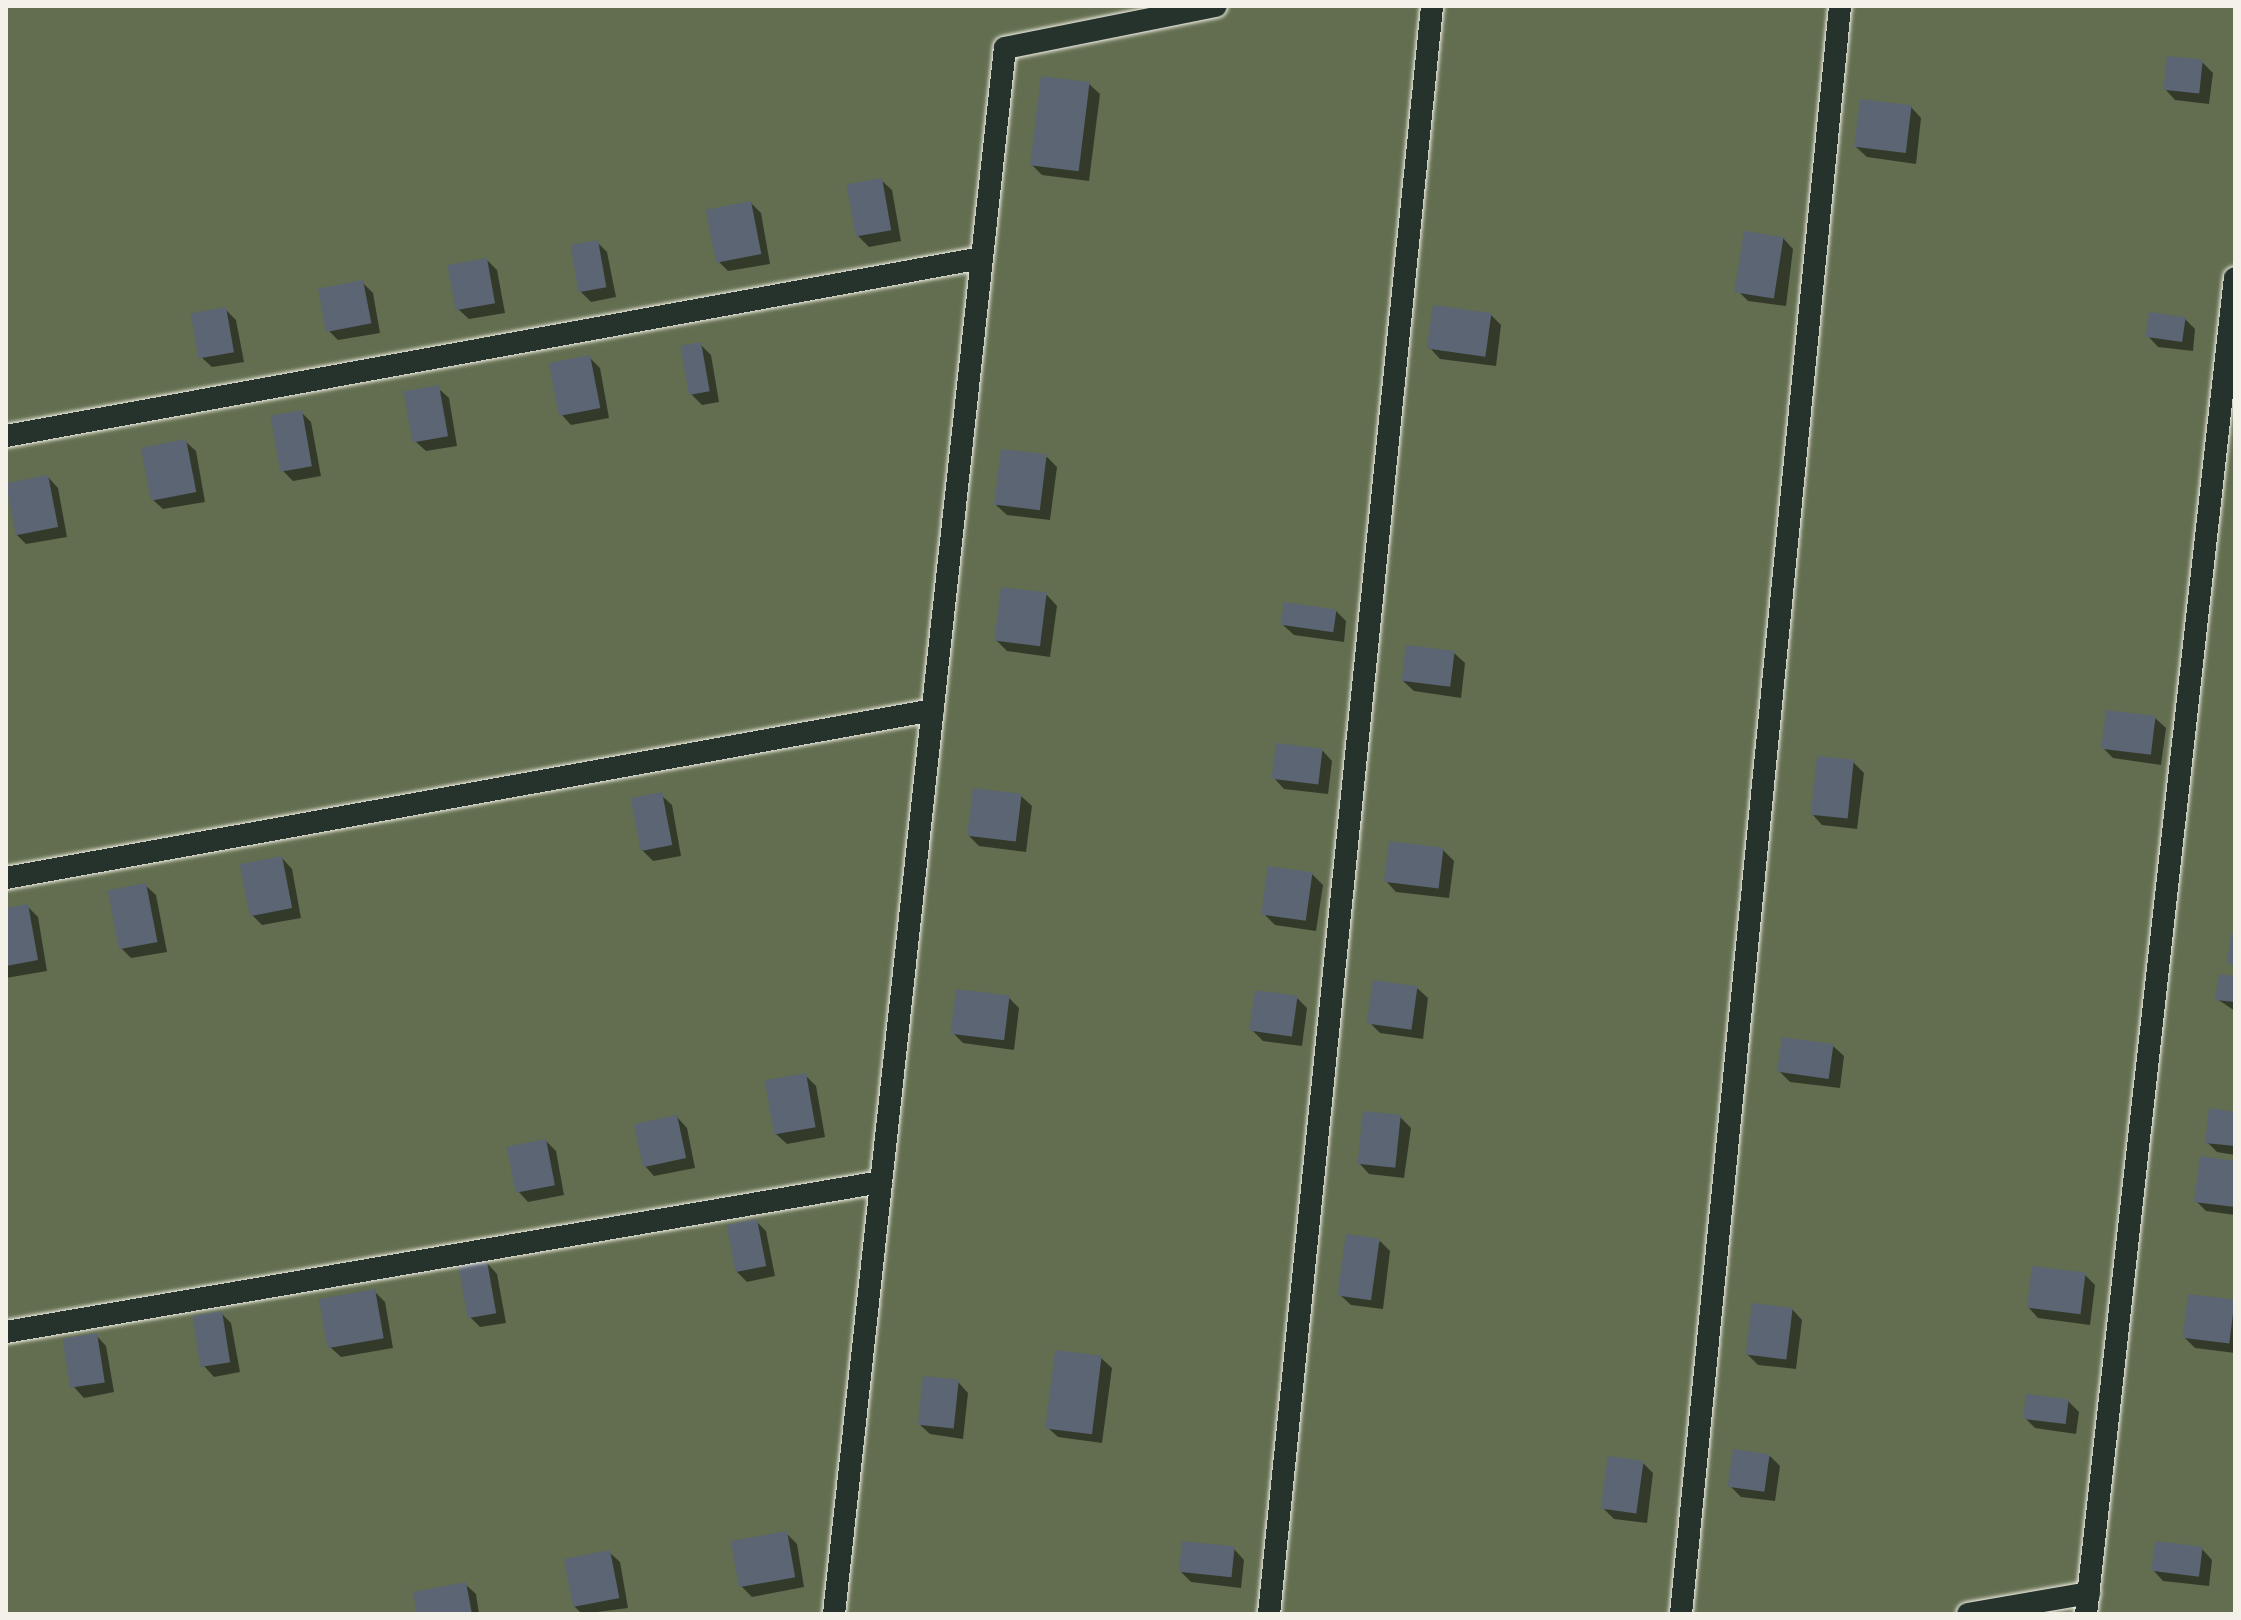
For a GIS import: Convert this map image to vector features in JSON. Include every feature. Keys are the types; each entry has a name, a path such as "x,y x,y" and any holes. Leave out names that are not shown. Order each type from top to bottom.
{"lane":[{"path":"834,1614 1005,48 1216,6"},
{"path":"1269,1614 1432,6"},
{"path":"1681,1614 1840,6"},
{"path":"6,436 982,258"},
{"path":"1968,1614 2088,1604 2235,278"},
{"path":"6,878 933,710"},
{"path":"6,1332 881,1182"}],"green space":[{"path":"6,6 2235,6 2235,1614 6,1614"}],"building":[{"path":"2167,56 2203,60 2199,94 2163,90"},
{"path":"1041,76 1090,82 1079,171 1030,165"},
{"path":"1860,99 1912,105 1906,153 1854,147"},
{"path":"882,178 891,230 856,236 847,184"},
{"path":"751,201 761,254 716,263 706,210"},
{"path":"1744,231 1784,237 1774,298 1734,292"},
{"path":"598,240 606,287 579,292 570,245"},
{"path":"487,258 495,303 456,310 448,265"},
{"path":"363,280 371,323 326,332 318,289"},
{"path":"1433,305 1491,313 1485,357 1427,349"},
{"path":"226,307 234,352 199,359 191,313"},
{"path":"2149,312 2186,317 2182,342 2146,337"},
{"path":"701,342 710,391 689,395 680,346"},
{"path":"590,355 600,408 559,416 549,363"},
{"path":"439,385 448,436 413,442 404,391"},
{"path":"302,410 312,466 280,472 270,416"},
{"path":"186,439 196,492 151,501 141,448"},
{"path":"1001,449 1047,455 1040,510 994,505"},
{"path":"48,475 58,527 16,535 6,483"},
{"path":"1001,587 1047,593 1040,646 994,641"},
{"path":"1284,602 1336,609 1333,632 1281,625"},
{"path":"1406,645 1455,651 1450,687 1402,681"},
{"path":"2106,710 2156,716 2151,755 2101,749"},
{"path":"1276,743 1323,749 1318,784 1272,779"},
{"path":"1817,756 1854,760 1848,819 1811,815"},
{"path":"973,788 1022,794 1016,842 967,836"},
{"path":"662,792 672,845 641,851 631,798"},
{"path":"1389,841 1444,848 1439,888 1384,882"},
{"path":"282,856 292,908 250,916 240,864"},
{"path":"1268,866 1313,872 1306,921 1261,915"},
{"path":"146,883 157,942 119,949 108,890"},
{"path":"28,904 38,960 6,966 6,908"},
{"path":"2231,933 2235,934 2235,965 2227,964"},
{"path":"2219,974 2235,976 2235,1002 2215,1000"},
{"path":"1373,980 1418,986 1411,1030 1367,1024"},
{"path":"956,989 1010,996 1004,1040 951,1034"},
{"path":"1255,990 1298,996 1292,1037 1249,1031"},
{"path":"1782,1037 1833,1044 1829,1079 1777,1072"},
{"path":"806,1073 816,1127 774,1134 765,1080"},
{"path":"2209,1108 2235,1112 2235,1146 2205,1143"},
{"path":"1363,1111 1401,1115 1395,1168 1357,1164"},
{"path":"677,1115 686,1158 643,1167 634,1124"},
{"path":"546,1139 555,1185 516,1193 507,1147"},
{"path":"2200,1156 2235,1161 2235,1207 2194,1202"},
{"path":"757,1219 766,1266 736,1272 727,1225"},
{"path":"1346,1234 1380,1239 1371,1300 1337,1295"},
{"path":"487,1261 496,1313 468,1318 458,1266"},
{"path":"2032,1266 2086,1273 2080,1314 2027,1308"},
{"path":"375,1289 384,1338 328,1348 319,1299"},
{"path":"2188,1294 2235,1300 2229,1343 2183,1338"},
{"path":"1752,1303 1793,1308 1786,1360 1746,1355"},
{"path":"222,1311 230,1362 201,1367 192,1316"},
{"path":"97,1333 105,1382 70,1388 62,1338"},
{"path":"1055,1350 1102,1356 1092,1434 1045,1428"},
{"path":"923,1376 959,1380 954,1428 918,1425"},
{"path":"2026,1394 2069,1399 2066,1424 2023,1419"},
{"path":"1733,1449 1770,1454 1764,1492 1728,1487"},
{"path":"1608,1456 1644,1461 1636,1513 1601,1508"},
{"path":"787,1531 795,1577 739,1587 731,1541"},
{"path":"1182,1541 1235,1547 1231,1577 1179,1572"},
{"path":"2155,1541 2203,1547 2199,1577 2151,1571"},
{"path":"610,1550 619,1598 573,1607 564,1559"},
{"path":"466,1582 472,1614 417,1614 413,1592"}]}
